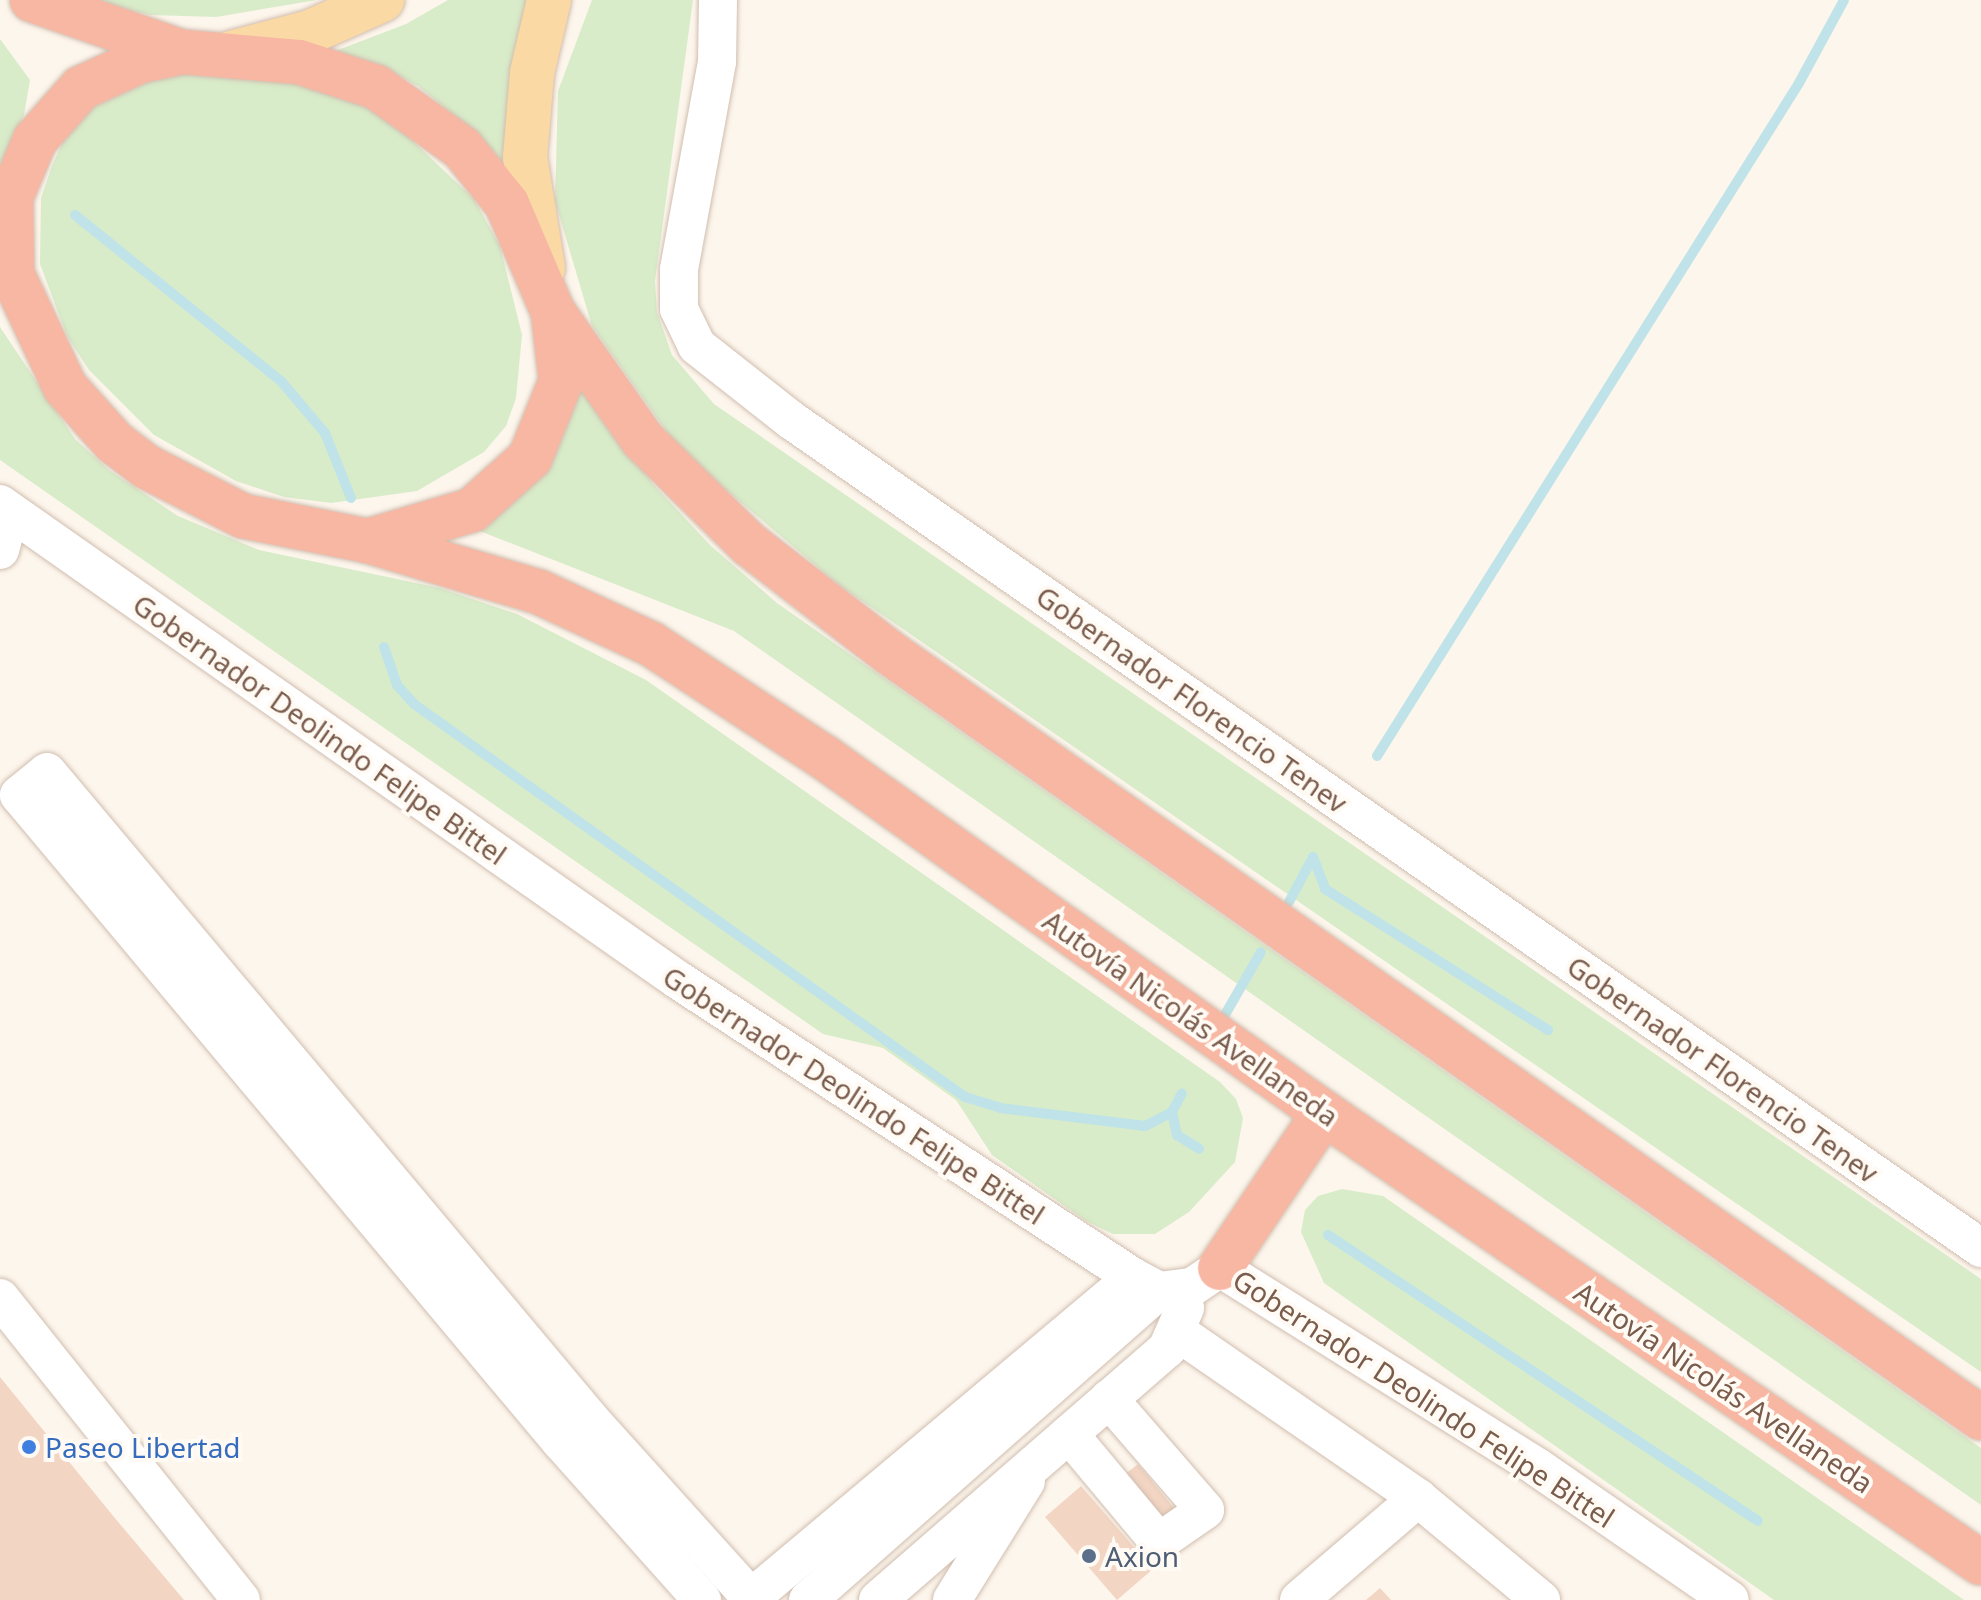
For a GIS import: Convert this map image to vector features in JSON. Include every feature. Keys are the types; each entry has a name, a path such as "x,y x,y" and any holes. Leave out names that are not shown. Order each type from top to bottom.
{"highway":[{"path":"32,0 184,52 231,53 341,73 410,105 462,148 500,195 550,303 643,440 749,544 890,653 1981,1418"},
{"name":"Autovía Nicolás Avellaneda","path":"184,52 140,61 81,88 35,140 11,197 7,232 12,294 65,387 115,443 147,467 243,516 368,541 539,592 651,644 824,757 1324,1113 1981,1563"},
{"path":"368,541 472,510 530,458 561,381 550,303"},
{"path":"1176,1281 1324,1113"}],"main road":[{"path":"231,53 310,32 382,0"},
{"path":"549,0 532,73 525,157 550,303"}],"street":[{"name":"Gobernador Florencio Tenev","path":"718,0 717,62 679,270 679,309 697,346 804,429 1981,1248"},
{"path":"0,550 5,508"},
{"name":"Gobernador Deolindo Felipe Bittel","path":"5,508 678,980 1176,1281 1537,1467 1730,1600"},
{"path":"84,845 575,1430 702,1600"},
{"path":"878,1600 1167,1349 1176,1331 1176,1281"},
{"path":"575,1430 751,1599 921,1478 1176,1281"},
{"path":"0,1298 241,1600"},
{"path":"1176,1331 1418,1498 1541,1600"},
{"path":"1069,1434 1159,1542 1205,1510 1109,1399"},
{"path":"952,1600 1019,1501 1032,1466"},
{"path":"921,1478 961,1527"},
{"path":"808,1600 921,1478"},
{"path":"1299,1600 1418,1498"}],"green space":[{"path":"79,0 317,0 216,17 151,15"},
{"path":"448,0 529,0 506,178 466,125 418,86 378,64 330,53 406,24"},
{"path":"592,0 693,0 655,281 657,312 672,355 714,404 1981,1279 1981,1372 839,585 681,452 592,326 555,201 558,91"},
{"path":"0,39 30,80 24,115 0,170"},
{"path":"197,70 303,84 352,99 398,127 474,199 500,246 522,335 516,398 506,426 484,452 417,491 331,503 284,497 236,481 154,435 89,370 67,336 40,264 41,198 52,166 66,135 93,107 161,76"},
{"path":"0,327 75,439 109,470 178,516 259,550 440,588 517,614 646,680 1220,1082 1236,1099 1243,1118 1235,1162 1189,1212 1155,1234 1113,1234 1086,1221 992,1155 956,1100 883,1048 823,1034 0,460"},
{"path":"568,372 653,484 711,546 777,603 1981,1448 1981,1505 734,631 467,526"},
{"path":"1342,1189 1383,1196 1964,1600 1774,1600 1324,1283 1301,1232 1305,1210 1318,1196"}],"building":[{"name":"Paseo Libertad","path":"0,1377 114,1517 184,1600 0,1600"},
{"path":"1138,1464 1178,1513 1164,1524 1124,1475"},
{"path":"1081,1486 1153,1569 1117,1600 1045,1517"},
{"path":"1380,1588 1391,1600 1366,1600"}],"waterway":[{"path":"1377,756 1799,83 1844,0"},
{"path":"75,215 281,381 325,433 351,498"},
{"path":"384,647 397,685 414,704 965,1097 1000,1108 1145,1126 1172,1112 1182,1093"},
{"path":"1313,857 1325,889 1548,1030"},
{"path":"1289,902 1313,857"},
{"path":"1222,1020 1261,952"},
{"path":"1172,1112 1177,1135 1199,1149"},
{"path":"1328,1235 1758,1521"}],"place":[{"name":"Paseo Libertad","path":"29,1447"},
{"name":"Axion","path":"1089,1556"}]}
